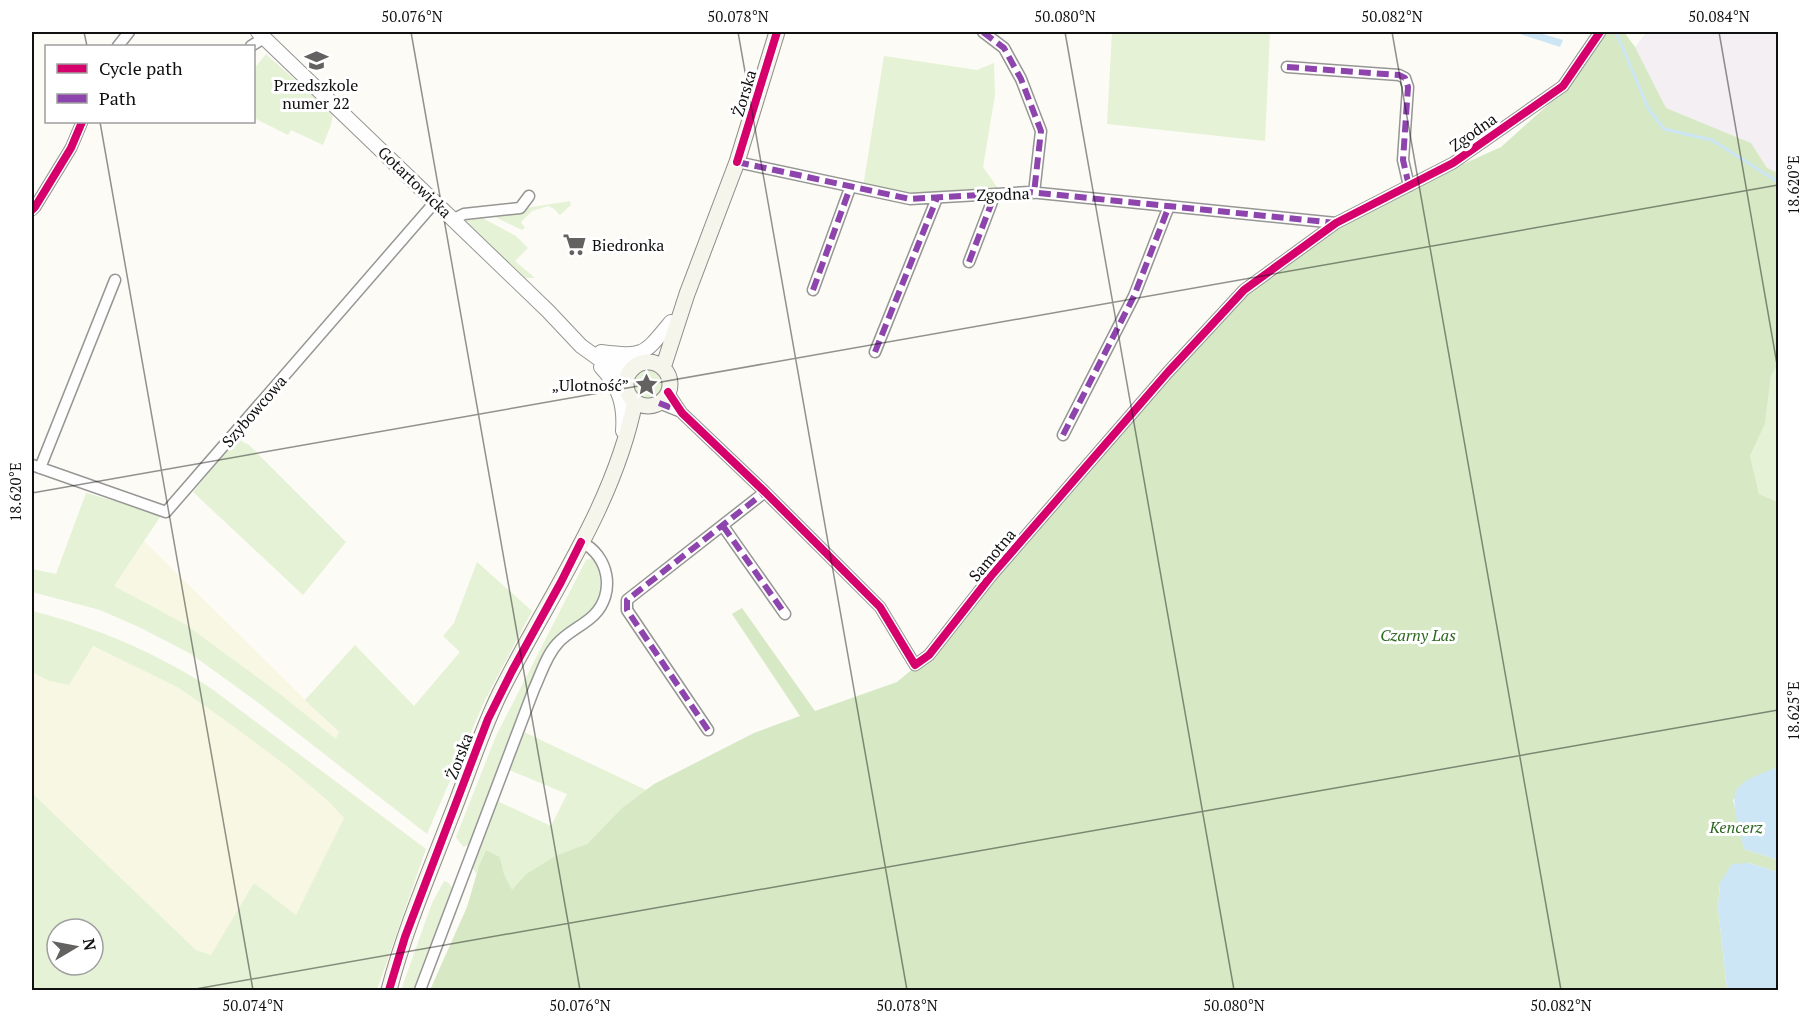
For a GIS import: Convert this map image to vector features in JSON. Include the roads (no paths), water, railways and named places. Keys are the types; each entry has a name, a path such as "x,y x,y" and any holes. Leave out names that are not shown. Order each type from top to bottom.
{"main road":[{"name":"Żorska","path":"656,365 687,294 737,162 777,32"},
{"name":"Żorska","path":"656,365 671,322 687,294"},
{"path":"641,363 656,365 670,381 653,400 628,392 630,374 641,363"},
{"name":"Żorska","path":"602,500 621,454 653,400"},
{"name":"Żorska","path":"389,990 425,883 499,695 561,582 602,500 623,466 640,422 653,400"}],"street":[{"path":"119,45 129,32"},
{"path":"983,32 1004,48 1021,79 1041,132 1034,193"},
{"name":"Zgodna","path":"737,162 910,199 1034,193 1336,223 1453,164 1563,86 1600,32"},
{"name":"Gotartowicka","path":"261,35 571,333 595,353 630,374"},
{"path":"1287,67 1399,75 1405,78 1408,87 1403,160 1409,186"},
{"path":"32,210 71,148 82,123"},
{"path":"813,290 850,188"},
{"path":"969,262 995,194"},
{"path":"453,219 464,214 520,208 529,196"},
{"path":"874,352 937,198"},
{"name":"Szybowcowa","path":"36,467 166,512 435,202"},
{"path":"1063,435 1134,296 1169,206"},
{"name":"Samotna","path":"653,400 682,413 880,607 915,665 928,655 991,576 1168,372 1244,290 1336,223"},
{"path":"36,467 115,280"},
{"path":"595,353 628,356 645,352 671,322"},
{"path":"595,353 620,396 624,412 621,454"},
{"path":"708,730 627,610 627,600 765,492"},
{"path":"723,525 785,614"},
{"path":"420,990 494,793 549,656 559,642 594,615 605,597 606,576 603,563 592,548 580,542"}],"water":[{"path":"1514,32 1536,32 1563,40 1560,47"},
{"path":"1778,767 1778,860 1744,849 1734,801 1737,789 1741,785"},
{"path":"1749,863 1778,872 1778,990 1727,990 1718,908 1720,883 1732,864"}],"waterway":[{"path":"1616,32 1648,108 1664,129 1712,140 1778,182"}],"place":[{"name":"Przedszkole numer 22","path":"316,60"},
{"name":"Biedronka","path":"574,245"},
{"name":"„Ulotność”","path":"647,385"}],"park label":[{"name":"Czarny Las","path":"1418,635"},
{"name":"Kencerz","path":"1736,827"}]}
